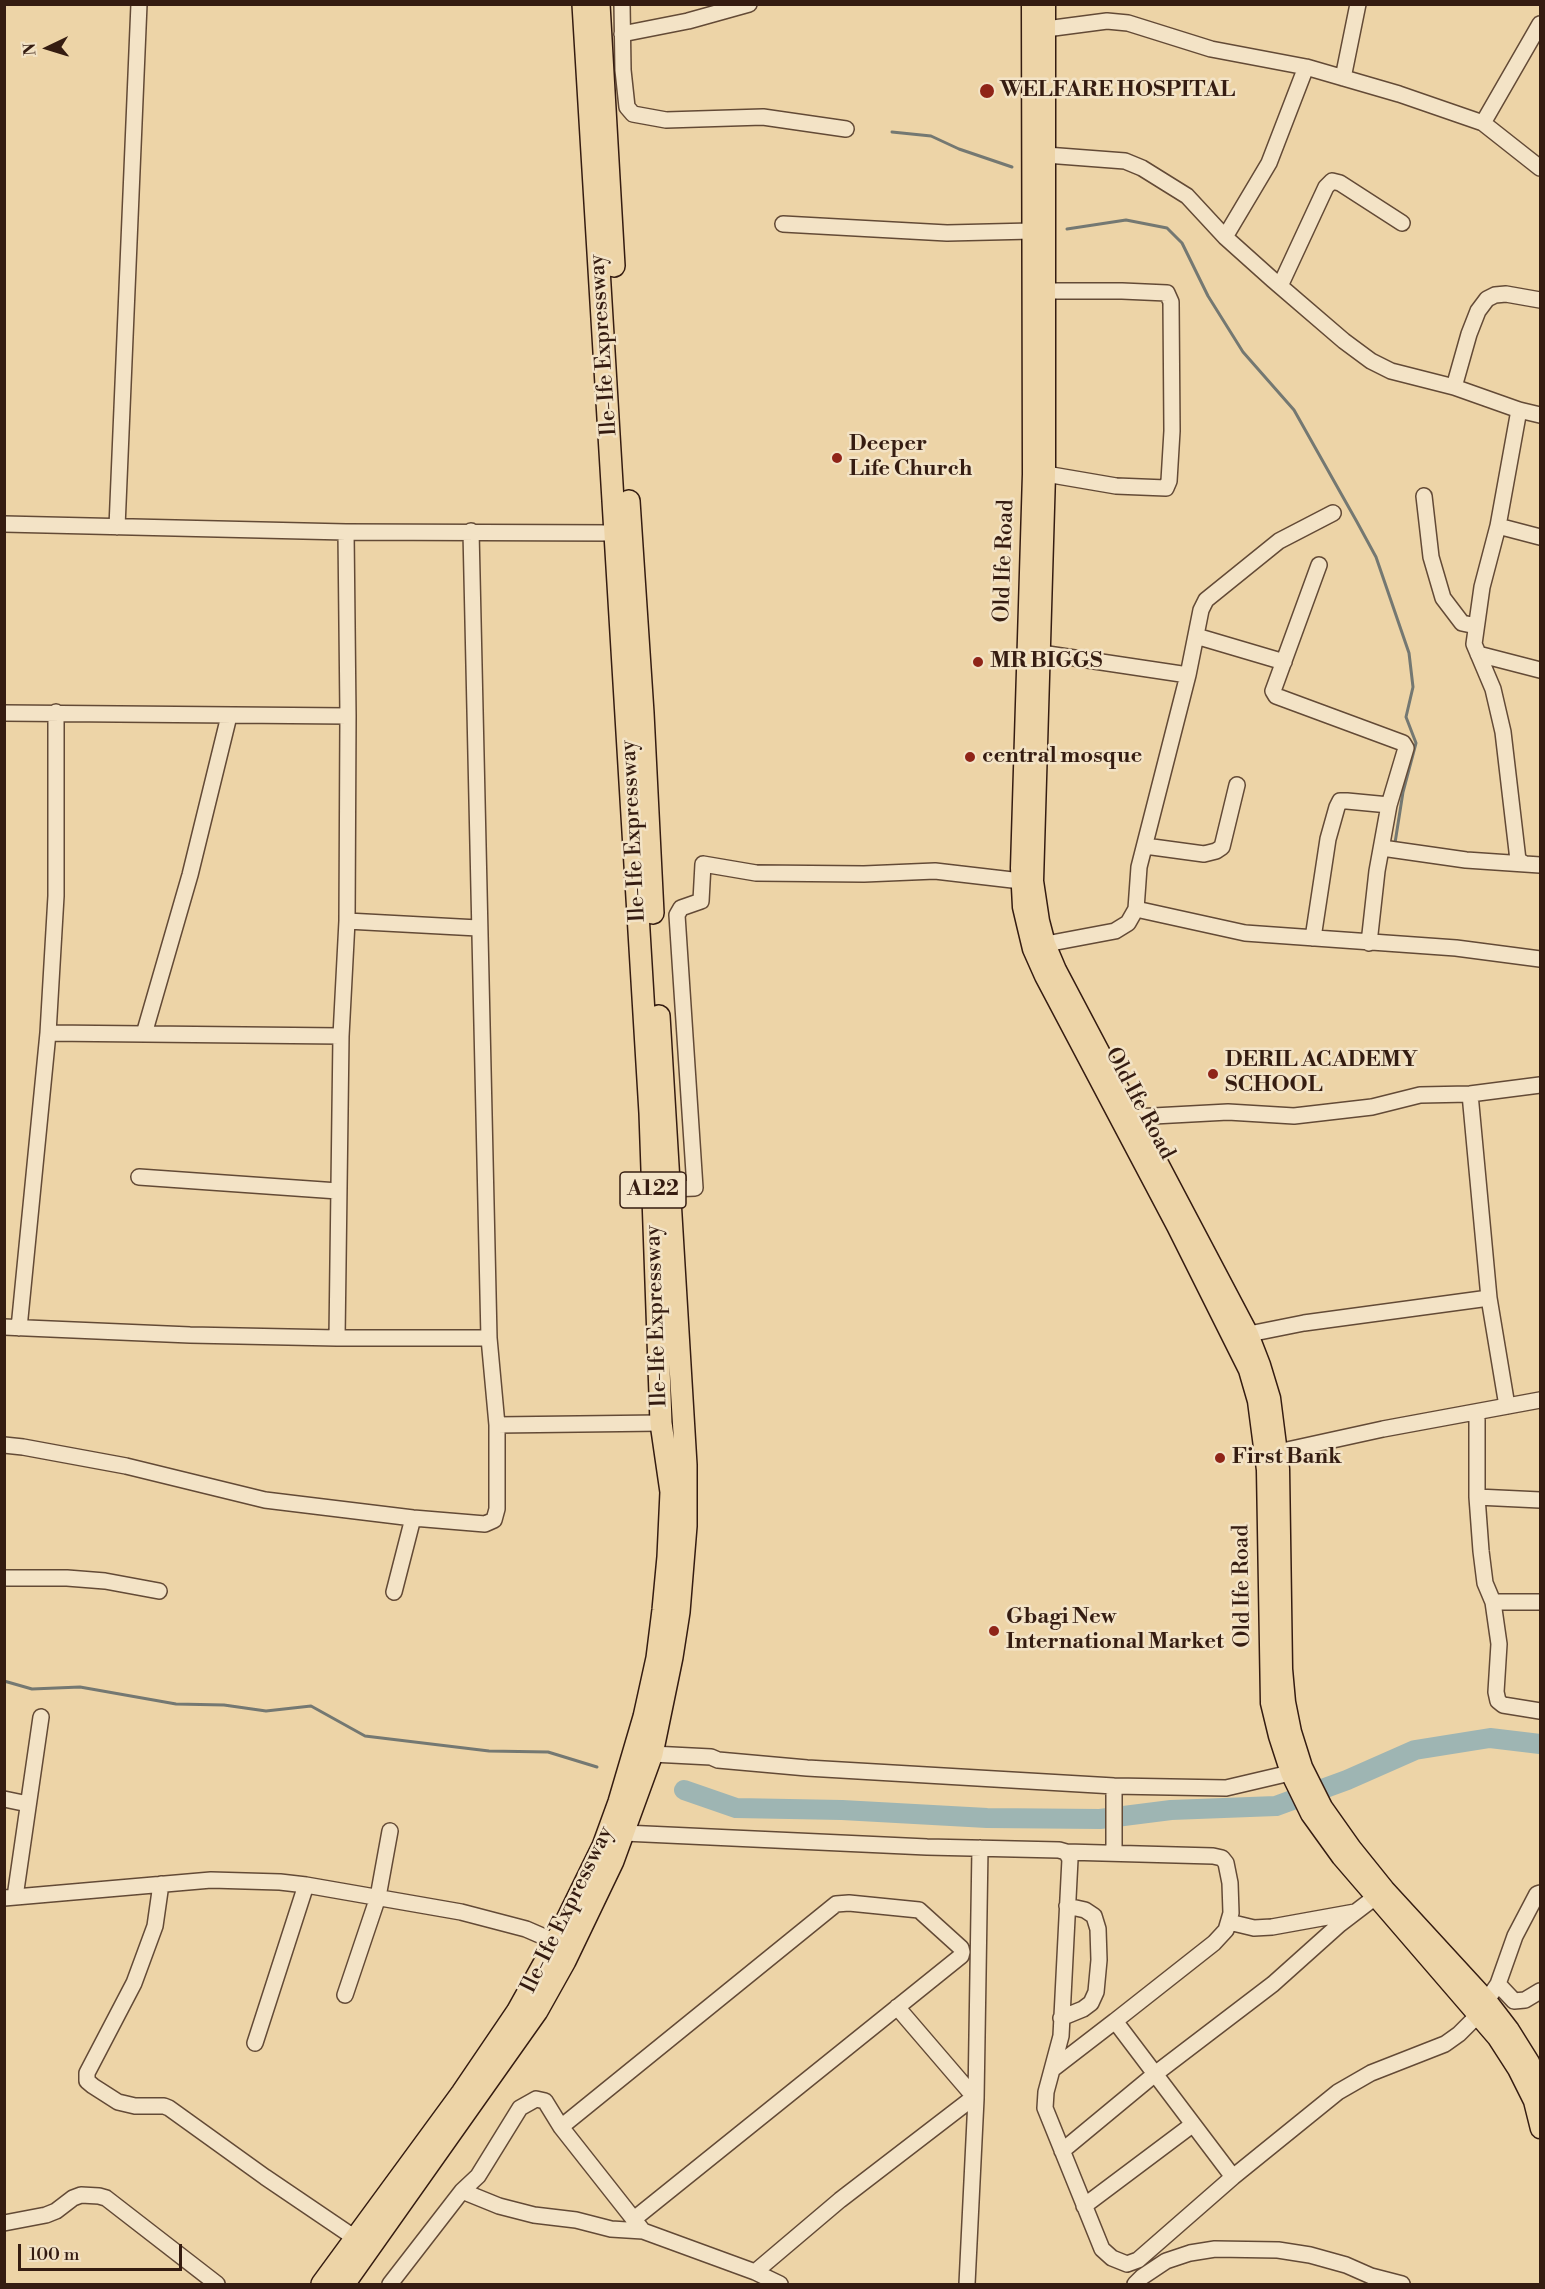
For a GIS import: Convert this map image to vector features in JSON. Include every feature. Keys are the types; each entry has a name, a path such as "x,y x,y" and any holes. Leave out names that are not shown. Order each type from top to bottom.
{"highway":[{"name":"Ile-Ife Expressway","path":"322,2284 462,2093 517,2012 556,1942 603,1846 619,1802 644,1717 657,1658 668,1557 670,1492 661,1423 650,1113 583,4"},
{"name":"Ile-Ife Expressway","path":"344,2284 537,2011 591,1910 624,1833 652,1754 664,1701 677,1623 686,1526 686,1465 599,4"}],"main road":[{"name":"Old Ife Road","path":"1031,4 1046,155 1047,291 1046,474 1036,565 1021,881 1022,907 1032,949 1044,976 1182,1222 1250,1334 1271,1398 1278,1452 1283,1669 1278,1702 1292,1732 1310,1799 1341,1857 1374,1898 1483,2007 1510,2030 1530,2062 1540,2084"},
{"name":"Old Ife Road","path":"1046,4 1046,29 1039,71 1032,231 1032,474 1041,654 1034,881 1036,904 1046,944 1057,970 1135,1117 1248,1370 1257,1401 1266,1470 1278,1736 1290,1773 1483,2007 1497,2038 1517,2069 1533,2101 1540,2129"}],"street":[{"path":"117,527 140,4"},
{"path":"622,4 623,70 627,107 633,114 666,120 763,117 846,129"},
{"path":"622,34 688,21 749,4"},
{"path":"1343,78 1358,4"},
{"path":"1046,29 1107,21 1128,22 1211,49 1306,68 1343,78 1399,94 1483,123 1540,168"},
{"path":"1483,123 1540,24"},
{"path":"1226,237 1269,163 1306,68"},
{"path":"1046,155 1108,159 1134,164 1187,196 1226,237 1280,286 1371,361 1390,371 1454,387 1540,415"},
{"path":"1280,286 1326,187 1332,182 1340,183 1402,223"},
{"path":"783,224 947,232 1032,231"},
{"path":"1046,474 1116,486 1166,488 1169,481 1172,431 1171,302 1167,293 1047,291"},
{"path":"1454,387 1469,334 1478,310 1487,299 1495,295 1506,294 1540,300"},
{"path":"1519,410 1498,526 1482,587 1474,645 1493,689 1503,732 1518,860 1533,865"},
{"path":"1424,496 1431,557 1443,598 1462,623 1476,626"},
{"path":"1046,944 1115,931 1128,923 1136,909 1139,867 1188,675 1201,610 1206,600 1279,542 1333,513"},
{"path":"4,524 346,532 616,533"},
{"path":"1498,526 1540,537"},
{"path":"4,1445 126,1466 265,1500 413,1518 485,1524 494,1520 497,1509 497,1425 489,1338 478,928 471,531"},
{"path":"336,1338 341,1036 347,921 346,532"},
{"path":"1319,565 1274,687 1276,696 1403,743 1406,748 1389,805 1377,871 1369,943"},
{"path":"1196,636 1284,662"},
{"path":"1041,654 1188,675"},
{"path":"1478,654 1540,670"},
{"path":"56,712 56,896 48,1034 12,1328 336,1338 489,1338"},
{"path":"4,713 348,716"},
{"path":"144,1034 190,875 229,716"},
{"path":"1145,846 1204,854 1216,851 1222,847 1237,785"},
{"path":"1313,938 1328,839 1340,801 1389,805"},
{"path":"1382,848 1466,860 1533,865"},
{"path":"670,1189 695,1188 677,915 681,908 701,901 703,864 756,873 864,874 935,871 1021,881"},
{"path":"1136,909 1245,933 1456,948 1540,958"},
{"path":"347,921 478,928"},
{"path":"48,1034 341,1036"},
{"path":"1135,1117 1228,1112 1294,1116 1363,1108 1420,1095 1470,1094 1540,1085"},
{"path":"1470,1094 1489,1298 1507,1406"},
{"path":"138,1177 338,1191"},
{"path":"1250,1334 1304,1323 1489,1298"},
{"path":"1278,1452 1383,1429 1540,1400"},
{"path":"1477,1413 1477,1497 1485,1583 1493,1602 1500,1644 1497,1701 1503,1705 1540,1711"},
{"path":"497,1425 661,1423"},
{"path":"1477,1497 1540,1500"},
{"path":"394,1592 413,1518"},
{"path":"4,1578 77,1579 159,1591"},
{"path":"1493,1602 1540,1602"},
{"path":"41,1717 28,1804 10,1897 211,1880 306,1885 461,1912 526,1929 556,1942"},
{"path":"652,1754 1114,1789 1226,1788 1290,1773"},
{"path":"1114,1789 1114,1850"},
{"path":"4,1799 28,1804"},
{"path":"345,1995 378,1897 390,1831"},
{"path":"624,1833 915,1847 1066,1852 1114,1850 1222,1858 1226,1863 1230,1883 1229,1922 1226,1930 1214,1943 1054,2068"},
{"path":"967,2284 975,2098 980,1848"},
{"path":"1066,1852 1070,1858 1061,2036 1046,2092 1045,2108 1102,2249 1112,2258 1127,2264 1138,2260 1233,2177 1338,2092 1381,2069 1445,2044 1459,2034 1483,2007 1498,1984 1515,1936 1537,1894 1540,1893"},
{"path":"161,1884 155,1926 134,1983 87,2073 87,2080 118,2102 135,2106 169,2108 355,2238"},
{"path":"255,2043 306,1885"},
{"path":"1062,2151 1155,2074 1273,1983 1374,1898"},
{"path":"561,2127 836,1905 849,1903 922,1911 961,1948 962,1952"},
{"path":"1061,2018 1083,2010 1091,2003 1096,1992 1099,1960 1098,1929 1094,1916 1085,1910 1067,1906"},
{"path":"1229,1922 1254,1928 1272,1927 1355,1912"},
{"path":"462,2191 499,2206 534,2215 576,2220 611,2229 638,2225 962,1952 978,1951"},
{"path":"1498,1984 1514,2001 1525,2000 1540,1991"},
{"path":"897,2007 975,2098"},
{"path":"1115,2021 1233,2177"},
{"path":"755,2272 840,2200 975,2098"},
{"path":"390,2284 462,2191 478,2176 520,2108 532,2100 545,2101 561,2127 638,2225 780,2284"},
{"path":"1084,2206 1192,2125"},
{"path":"4,2223 46,2215 56,2211 73,2198 81,2196 106,2198 217,2284"},
{"path":"1135,2284 1166,2261 1190,2253 1215,2249 1278,2250 1310,2255 1402,2284"}],"waterway":[{"path":"892,132 931,136 959,149 1012,167"},
{"path":"1067,229 1126,220 1167,228 1182,243 1208,296 1243,352 1294,410 1376,557 1409,653 1413,687 1406,717 1416,743 1403,792 1395,843"},
{"path":"4,1681 32,1689 80,1687 176,1704 224,1705 266,1711 311,1706 365,1736 489,1751 548,1752 597,1767"},
{"path":"684,1790 736,1808 842,1810 987,1818 1100,1819 1171,1810 1276,1806 1347,1780 1415,1750 1490,1738 1540,1744"}],"place":[{"name":"WELFARE HOSPITAL","path":"987,91"},
{"name":"Deeper Life Church","path":"837,458"},
{"name":"MR BIGGS","path":"978,662"},
{"name":"central mosque","path":"970,757"},
{"name":"DERIL ACADEMY SCHOOL","path":"1213,1074"},
{"name":"First Bank","path":"1220,1458"},
{"name":"Gbagi New International Market","path":"994,1631"}]}
